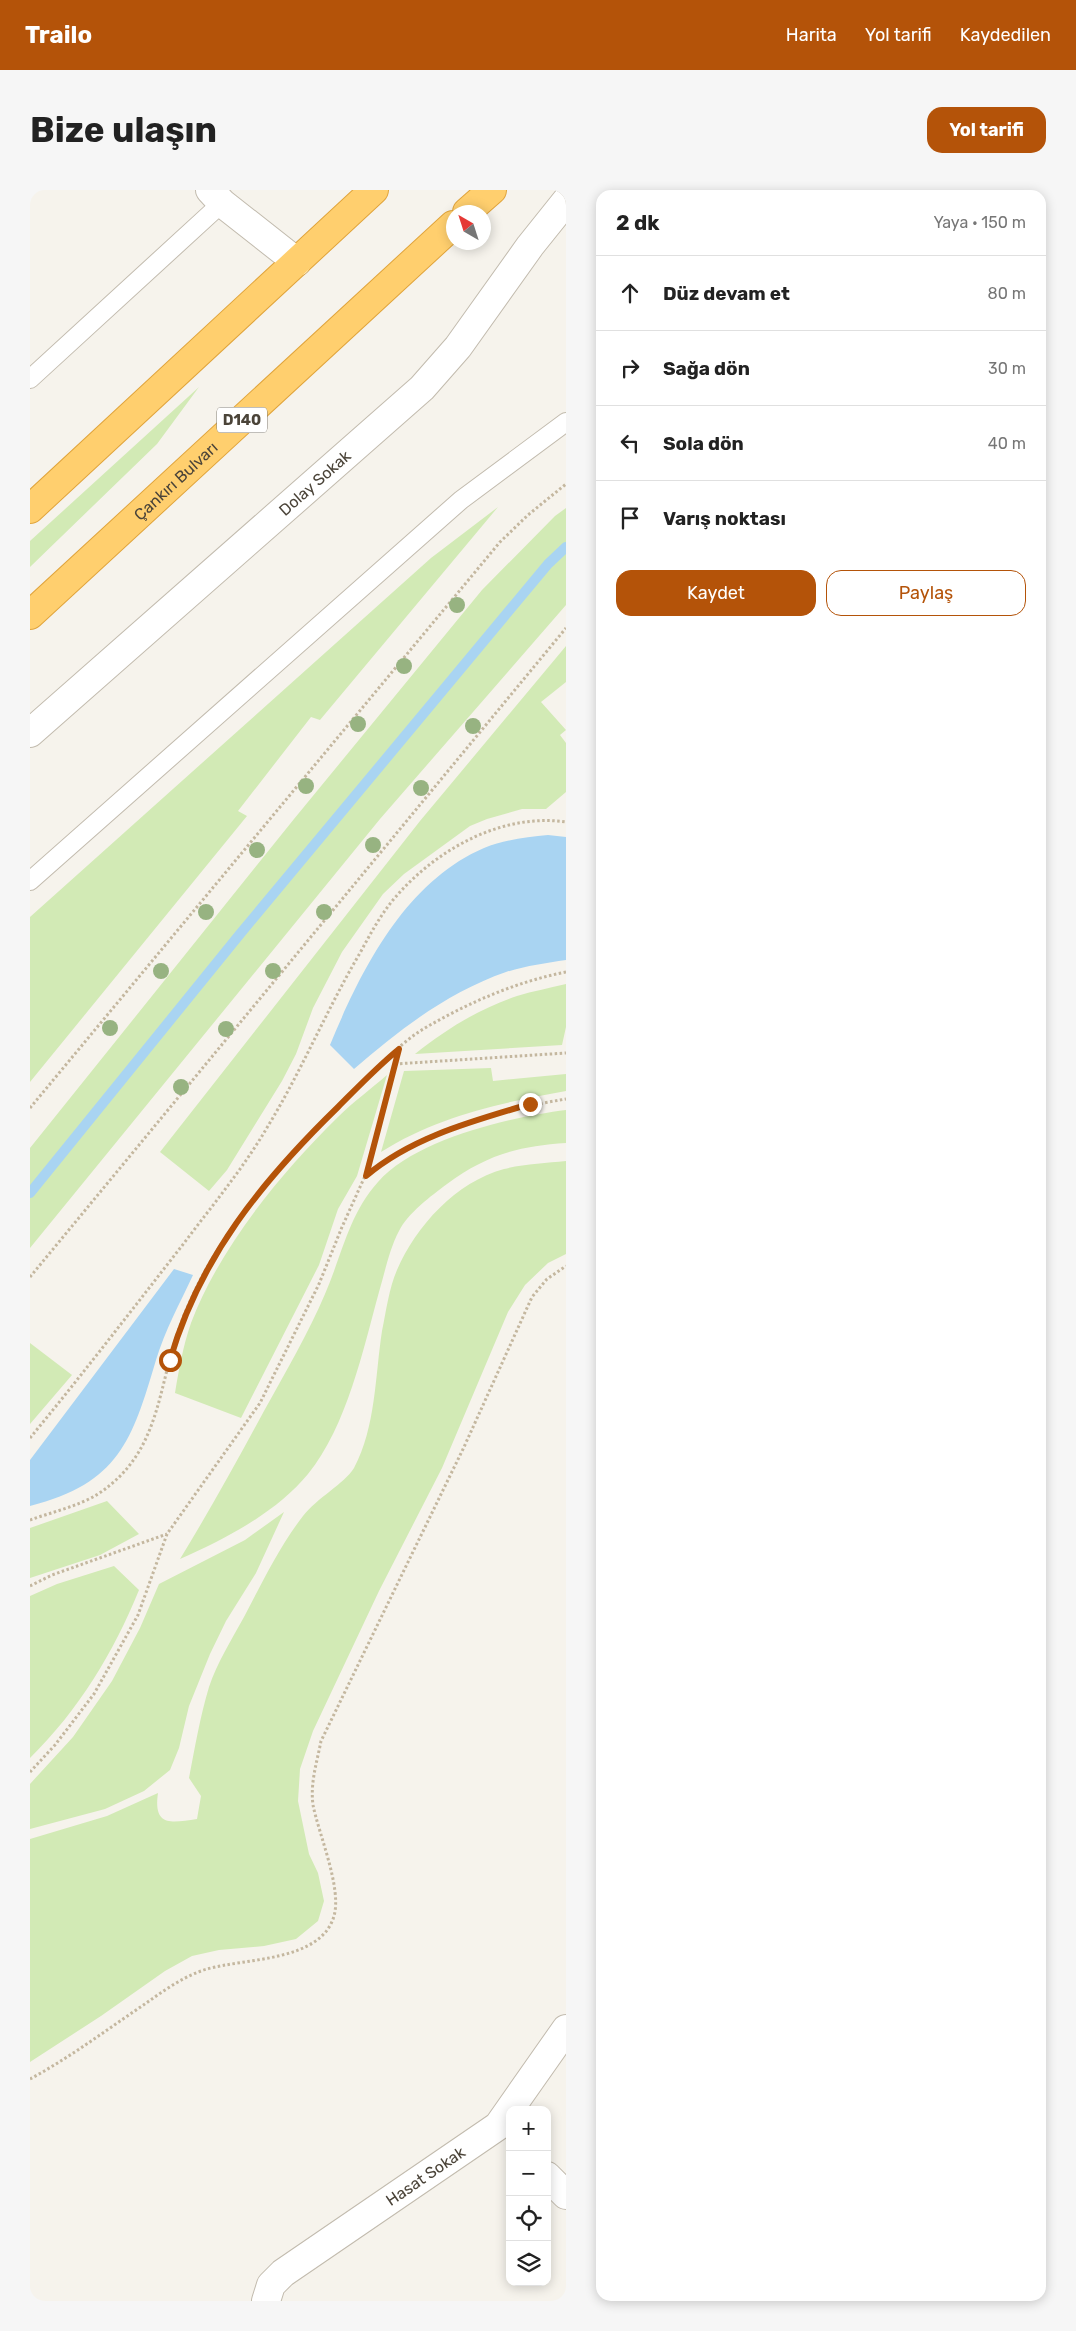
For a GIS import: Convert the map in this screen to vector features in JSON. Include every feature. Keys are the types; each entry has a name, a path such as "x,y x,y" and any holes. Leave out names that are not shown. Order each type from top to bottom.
{"highway":[{"path":"30,509 374,190"},
{"path":"476,205 492,190"},
{"name":"Çankırı Bulvarı","path":"30,615 446,233"}],"street":[{"path":"223,194 296,262"},
{"name":"Dolay Sokak","path":"30,733 422,388 458,347 530,246 566,201"},
{"name":"Hasat Sokak","path":"266,2301 271,2285 283,2273 504,2131 566,2029"},
{"path":"551,2180 566,2195"}],"lane":[{"path":"30,379 223,194"},
{"path":"30,881 461,500 566,422"}],"path":[{"path":"30,1108 500,542 528,515 566,484"},
{"path":"30,1277 566,628"},
{"path":"30,1438 94,1360 244,1163 291,1086 341,985 378,920 400,892 425,867 492,828 527,821 566,822"},
{"path":"30,1520 98,1494 138,1453 153,1426 181,1323 218,1249 264,1184 300,1144 418,1033 452,1013 531,979 566,972"},
{"path":"30,1772 55,1745 94,1694 118,1655 138,1615 167,1534 260,1403 319,1284 342,1227 366,1176 399,1049"},
{"path":"395,1064 566,1053"},
{"path":"366,1176 397,1152 466,1123 530,1104 566,1099"},
{"path":"30,2079 174,1984 206,1969 283,1955 312,1945 324,1934 334,1916 336,1893 313,1803 312,1782 321,1741 464,1447 532,1297 547,1279 566,1266"},
{"path":"30,1586 52,1575 167,1534"}],"green space":[{"path":"199,387 157,444 30,567 30,541"},
{"path":"498,507 320,720 311,717 238,811 247,816 30,1082 30,917 431,558"},
{"path":"566,508 566,605 380,819 30,1248 30,1148 294,819 482,590 555,516"},
{"path":"566,646 566,682 541,702 566,730 560,735 566,743 566,792 546,809 522,809 470,826 404,874 383,894 342,952 313,1008 296,1054 282,1081 227,1170 209,1191 160,1152 420,821"},
{"path":"566,984 566,1027 562,1045 415,1054 438,1036 476,1013 517,996"},
{"path":"491,1068 493,1081 566,1074 566,1091 470,1112 425,1129 381,1152 404,1071"},
{"path":"387,1075 357,1176 338,1209 319,1265 241,1418 175,1393 183,1349 191,1323 203,1295 235,1239 274,1187 316,1139 344,1111"},
{"path":"566,1110 566,1143 518,1150 489,1159 447,1184 420,1205 408,1218 399,1231 390,1253 352,1387 322,1455 295,1488 265,1513 232,1534 180,1559 304,1339 325,1294 353,1221 368,1194 378,1182 395,1167 416,1154 466,1132 519,1118"},
{"path":"566,1161 566,1254 548,1263 525,1285 508,1312 442,1468 379,1591 313,1731 300,1769 298,1801 309,1854 318,1873 324,1901 318,1921 296,1939 264,1946 219,1950 192,1956 165,1971 101,2016 30,2062 30,1839 107,1816 158,1793 158,1812 161,1817 172,1821 197,1819 201,1796 189,1778 203,1710 212,1678 286,1540 309,1509 344,1480 354,1468 367,1436 371,1418 382,1331 388,1300 394,1277 405,1254 415,1237 440,1208 470,1184 486,1175 504,1169"},
{"path":"30,1343 72,1375 30,1424"},
{"path":"107,1501 139,1534 100,1555 30,1578 30,1528"},
{"path":"284,1512 256,1573 226,1621 210,1654 189,1706 179,1748 170,1770 144,1791 105,1809 30,1829 30,1784 73,1737 112,1681 140,1628 159,1584 245,1540"},
{"path":"114,1566 139,1590 129,1613 106,1658 79,1701 64,1721 30,1758 30,1596 57,1584"}],"water":[{"path":"548,835 566,837 566,960 528,966 506,972 464,990 425,1013 354,1069 330,1045 356,987 389,931 409,905 431,883 456,863 484,848 515,839"},
{"path":"174,1269 193,1275 164,1338 139,1414 129,1436 117,1455 103,1471 84,1485 60,1496 30,1506 30,1460"}],"waterway":[{"path":"30,1193 240,934 548,564 566,547"}],"route":[{"path":"170,1360 181,1323 199,1283 218,1249 243,1212 264,1184 300,1144 399,1049 366,1176 383,1160 397,1152 466,1123 530,1104"}]}
